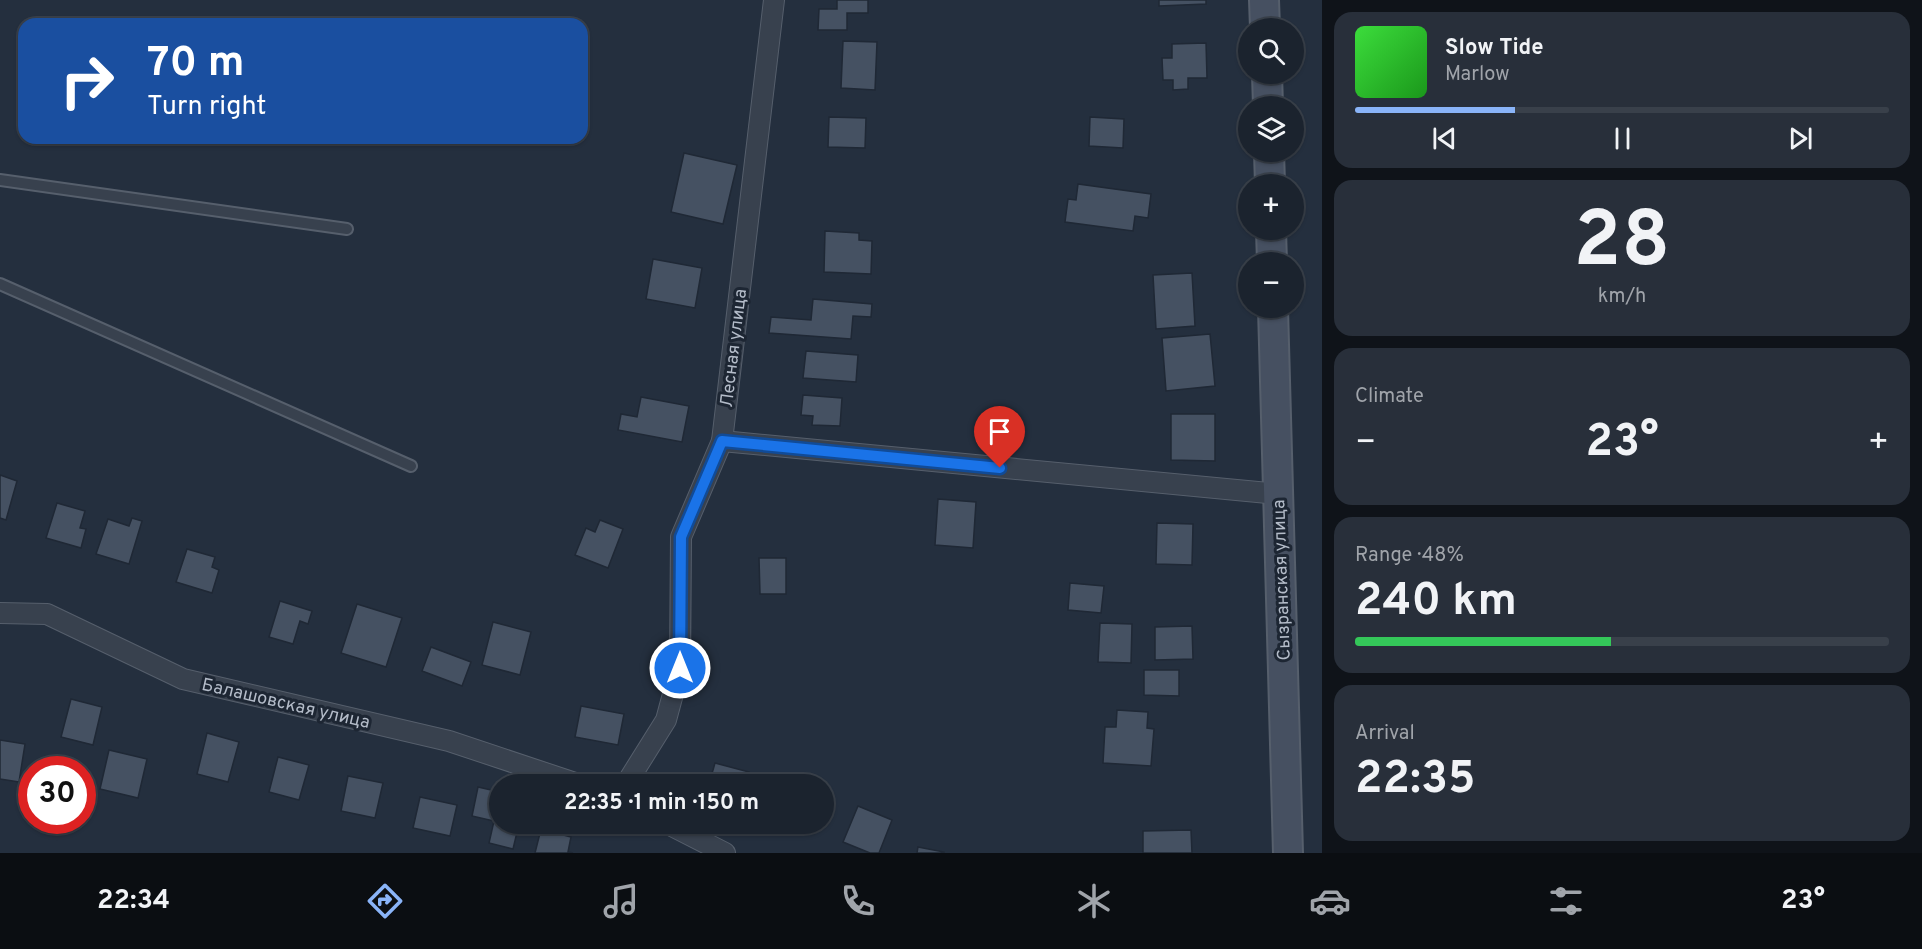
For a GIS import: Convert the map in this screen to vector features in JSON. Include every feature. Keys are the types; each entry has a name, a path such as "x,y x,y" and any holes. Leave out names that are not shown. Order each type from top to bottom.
{"street":[{"name":"Лесная улица","path":"632,774 666,720 675,689 680,668 681,537 722,441 774,0"},
{"path":"1264,0 1265,18"},
{"name":"Сызранская улица","path":"1273,318 1288,853"},
{"path":"722,441 1279,494"},
{"name":"Балашовская улица","path":"0,613 47,614 183,679 449,741 548,774"},
{"path":"687,834 724,853"}],"lane":[{"path":"0,180 347,229"},
{"path":"0,284 411,466"}],"building":[{"path":"837,0 868,0 868,13 847,13 847,30 818,30 819,9 837,9"},
{"path":"1159,0 1206,0 1206,4 1159,6"},
{"path":"843,41 877,42 875,90 841,88"},
{"path":"1206,43 1207,78 1188,78 1188,89 1173,90 1173,80 1163,80 1162,58 1172,58 1172,44"},
{"path":"829,117 866,118 865,148 828,147"},
{"path":"1090,117 1124,119 1123,148 1089,146"},
{"path":"684,153 737,165 723,224 671,212"},
{"path":"1078,184 1151,194 1148,218 1135,216 1133,231 1065,222 1068,199 1076,200"},
{"path":"825,231 859,233 859,240 872,241 871,274 824,272"},
{"path":"653,259 702,268 695,308 646,299"},
{"path":"1192,273 1195,326 1156,329 1153,275"},
{"path":"813,299 872,304 871,317 853,316 851,339 769,333 771,317 811,320"},
{"path":"1210,334 1215,386 1166,391 1162,338"},
{"path":"806,351 858,355 856,382 803,378"},
{"path":"803,395 842,398 840,426 812,425 813,416 801,415"},
{"path":"641,397 689,406 682,442 618,430 621,414 637,417"},
{"path":"1171,414 1215,414 1215,461 1171,460"},
{"path":"0,475 17,481 6,520 0,518"},
{"path":"938,499 976,502 973,548 935,545"},
{"path":"57,503 85,511 80,528 86,529 81,548 46,538"},
{"path":"132,518 142,521 129,564 96,554 108,519 129,526"},
{"path":"600,520 623,529 608,568 575,555 586,528 595,532"},
{"path":"1157,523 1193,524 1192,565 1156,564"},
{"path":"187,549 215,557 212,567 219,570 212,593 176,582"},
{"path":"759,558 786,558 786,594 760,594"},
{"path":"1070,583 1104,586 1101,613 1068,610"},
{"path":"280,601 312,611 308,624 300,621 293,644 269,637"},
{"path":"357,604 402,618 386,667 341,653"},
{"path":"493,622 531,632 520,675 482,665"},
{"path":"1100,623 1132,624 1131,663 1098,662"},
{"path":"1192,626 1193,659 1155,660 1155,627"},
{"path":"431,647 471,662 462,686 422,671"},
{"path":"1144,670 1179,670 1179,696 1144,695"},
{"path":"71,699 102,707 93,745 61,737"},
{"path":"581,706 624,714 618,745 575,737"},
{"path":"1117,710 1148,712 1147,728 1154,729 1151,766 1103,763 1105,727 1116,727"},
{"path":"207,733 239,742 228,782 197,774"},
{"path":"0,740 25,744 23,756 18,756 18,782 0,779"},
{"path":"109,750 147,759 138,798 100,789"},
{"path":"278,757 309,765 299,800 269,792"},
{"path":"715,763 749,772 748,774 712,774"},
{"path":"348,776 383,783 375,818 341,811"},
{"path":"478,787 489,790 489,820 472,816"},
{"path":"420,797 457,805 450,836 413,828"},
{"path":"858,806 892,820 879,853 870,853 843,842"},
{"path":"1191,830 1192,853 1143,853 1143,831"},
{"path":"491,834 517,834 513,849 489,843"},
{"path":"540,834 560,834 571,837 568,852 573,853 535,853"},
{"path":"918,847 944,852 944,853 917,853"}],"route":[{"path":"680,668 681,537 722,441 1000,468"}]}
